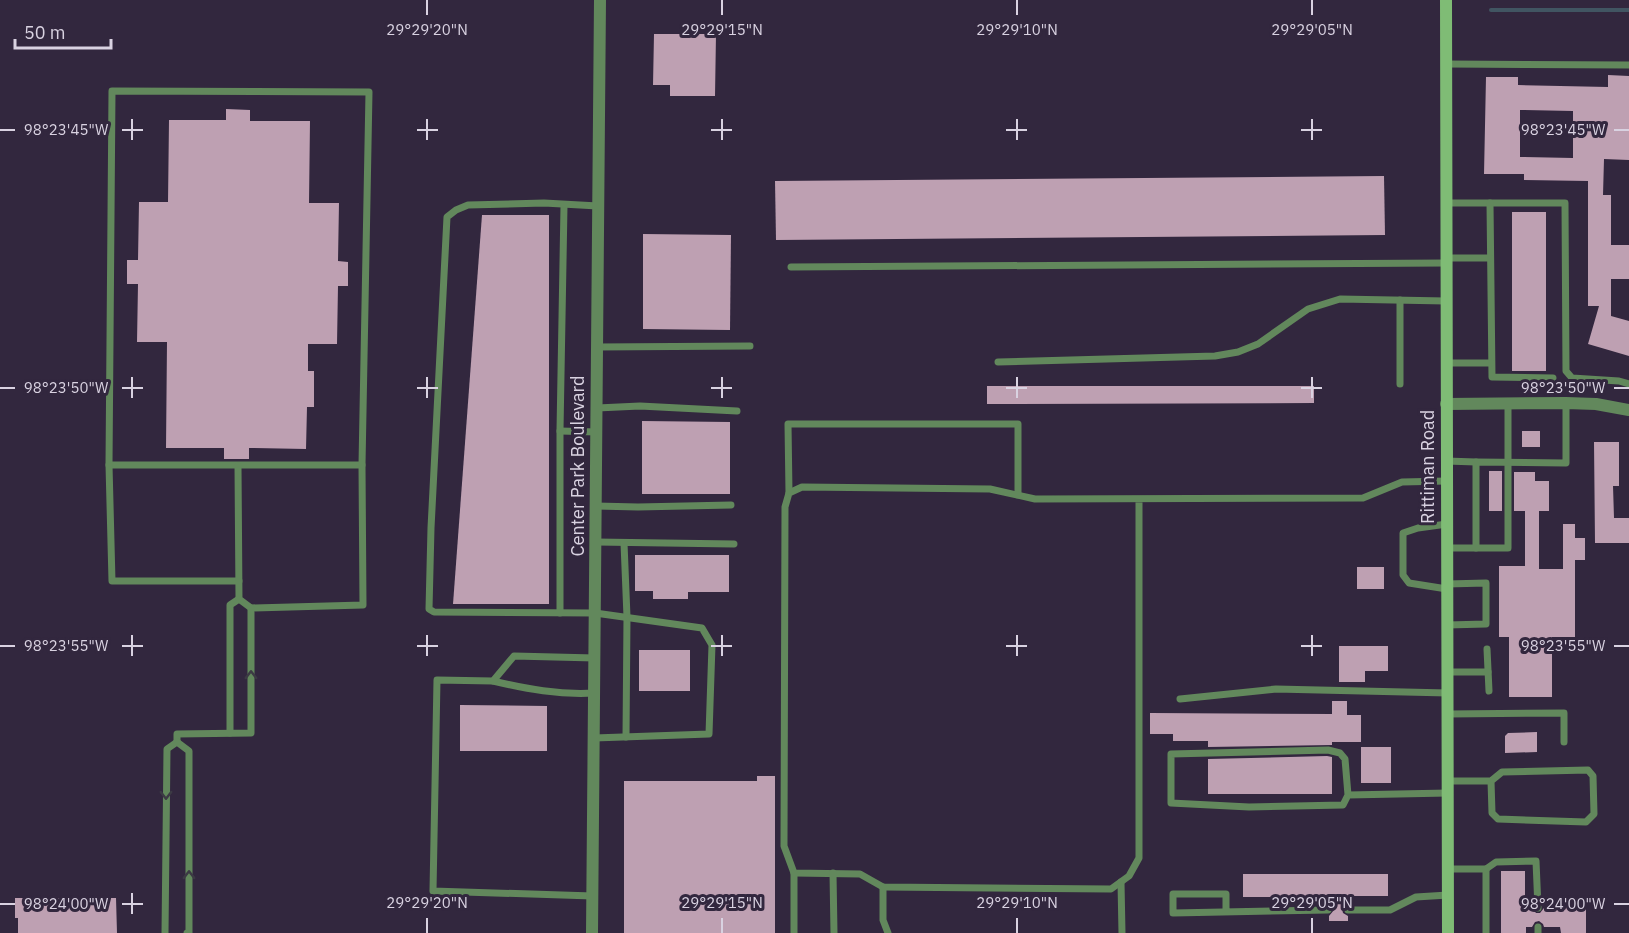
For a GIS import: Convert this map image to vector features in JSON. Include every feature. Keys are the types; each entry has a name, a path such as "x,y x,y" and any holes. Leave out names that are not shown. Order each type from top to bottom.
{"main road":[{"name":"Rittiman Road","path":"1446,0 1448,933"}],"street":[{"name":"Center Park Boulevard","path":"592,933 600,0"},
{"path":"1446,404 1566,403 1596,404 1629,410"}],"lane":[{"path":"1446,64 1629,65"},
{"path":"238,466 239,599 251,608 363,605 362,465 369,92 112,91 109,465 112,582 238,581"},
{"path":"1446,203 1565,202 1566,371 1572,378 1619,381 1629,384"},
{"path":"594,738 709,734 712,645 702,628 595,613 434,612 429,609 447,217 468,205 544,203 564,206 598,206"},
{"path":"1490,203 1492,377 1554,378"},
{"path":"560,613 564,206"},
{"path":"791,267 1340,262 1490,258"},
{"path":"998,362 1215,356 1238,352 1258,344 1308,309 1340,299 1446,301"},
{"path":"1400,300 1400,384"},
{"path":"597,347 750,346"},
{"path":"1446,363 1491,363"},
{"path":"1446,461 1566,463 1566,403"},
{"path":"1447,548 1508,548 1508,404"},
{"path":"597,408 640,406 737,411"},
{"path":"794,933 794,873 784,846 788,424 1018,424 1018,495"},
{"path":"560,431 597,432"},
{"path":"1476,462 1476,548"},
{"path":"109,465 362,465"},
{"path":"789,492 802,488 990,489 1035,499 1363,498 1402,482 1446,481"},
{"path":"794,873 860,874 883,887 1111,889 1129,876 1139,858 1139,499"},
{"path":"596,506 731,505"},
{"path":"1447,524 1418,528 1403,533 1403,575 1409,583 1447,586 1486,583 1486,624 1447,625"},
{"path":"596,542 734,544"},
{"path":"624,543 627,617 626,737"},
{"path":"230,733 230,605 239,599"},
{"path":"177,742 177,734 251,734 251,608"},
{"path":"1487,649 1489,691"},
{"path":"493,681 514,656 595,658"},
{"path":"1447,672 1488,672"},
{"path":"593,896 433,891 437,680 493,681 568,695 594,693"},
{"path":"1180,699 1276,689 1448,693"},
{"path":"1448,714 1564,713 1564,742"},
{"path":"165,933 167,749 177,742"},
{"path":"177,742 189,751 188,933"},
{"path":"1328,750 1340,753 1345,759 1348,795 1344,805 1249,807 1171,803 1171,754 1328,750"},
{"path":"1348,795 1491,781 1502,772 1588,770 1593,776 1594,813 1586,822 1498,819 1492,813 1491,781"},
{"path":"1448,869 1486,869 1496,862 1536,861 1538,908"},
{"path":"1486,869 1486,933"},
{"path":"833,873 834,933"},
{"path":"1121,882 1122,933"},
{"path":"883,887 883,920 888,933"},
{"path":"1226,912 1226,894 1173,894 1173,913 1226,912 1328,910"},
{"path":"1348,910 1390,910 1416,897 1448,895"}],"building":[{"path":"654,34 716,34 715,96 670,96 670,85 653,85"},
{"path":"1608,75 1629,76 1629,160 1604,159 1603,195 1611,195 1611,245 1629,245 1629,279 1611,279 1611,316 1629,321 1629,356 1588,344 1599,306 1588,306 1588,181 1524,180 1524,174 1484,174 1486,77 1518,77 1518,85 1608,87","holes":["1520,110 1573,111 1573,158 1520,157"]},
{"path":"226,109 250,110 250,121 310,121 309,203 339,203 338,261 348,262 348,286 338,286 337,344 308,344 308,371 314,371 314,407 307,407 306,449 249,448 249,459 224,459 224,448 166,448 167,342 137,342 138,284 127,284 127,260 138,260 139,202 168,202 169,120 226,120"},
{"path":"1384,176 1385,235 776,240 775,181"},
{"path":"1512,212 1546,212 1546,371 1512,371"},
{"path":"482,215 549,215 549,604 453,604"},
{"path":"643,234 731,235 730,330 643,329"},
{"path":"987,386 1314,386 1314,403 987,404"},
{"path":"642,421 730,422 730,494 642,494"},
{"path":"1522,431 1540,431 1540,447 1522,447"},
{"path":"1594,442 1619,442 1619,486 1613,486 1614,518 1629,518 1629,543 1595,543"},
{"path":"1489,471 1502,471 1502,511 1489,511"},
{"path":"1514,472 1535,472 1535,481 1549,481 1549,511 1539,511 1539,569 1563,569 1563,524 1575,524 1575,538 1585,538 1585,560 1575,560 1575,637 1552,637 1552,697 1509,697 1509,637 1499,637 1499,566 1525,566 1525,511 1514,511"},
{"path":"635,555 729,555 729,592 688,592 688,599 653,599 653,591 635,591"},
{"path":"1357,567 1384,567 1384,589 1357,589"},
{"path":"1339,646 1388,646 1388,671 1365,671 1365,682 1339,682"},
{"path":"639,650 690,650 690,691 639,691"},
{"path":"1332,701 1347,701 1347,715 1361,715 1361,742 1332,742 1332,745 1208,747 1208,741 1173,741 1173,734 1150,734 1150,713 1332,714"},
{"path":"460,705 547,706 547,751 460,751"},
{"path":"1537,732 1537,752 1505,753 1505,736 1508,733"},
{"path":"1361,747 1391,747 1391,783 1361,783"},
{"path":"1332,757 1332,794 1208,794 1208,759"},
{"path":"757,776 775,776 775,933 624,933 624,781 757,781"},
{"path":"1501,871 1525,871 1525,908 1532,908 1536,913 1540,913 1544,908 1560,908 1560,900 1586,900 1586,933 1561,933 1560,927 1544,927 1539,921 1535,922 1532,927 1526,927 1526,933 1501,933"},
{"path":"1243,874 1388,874 1388,896 1348,896 1348,904 1342,909 1343,913 1348,916 1348,921 1329,921 1329,916 1334,910 1328,904 1328,897 1243,897"},
{"path":"15,898 116,898 117,933 18,933"}],"waterway":[{"path":"1491,10 1629,10"}]}
